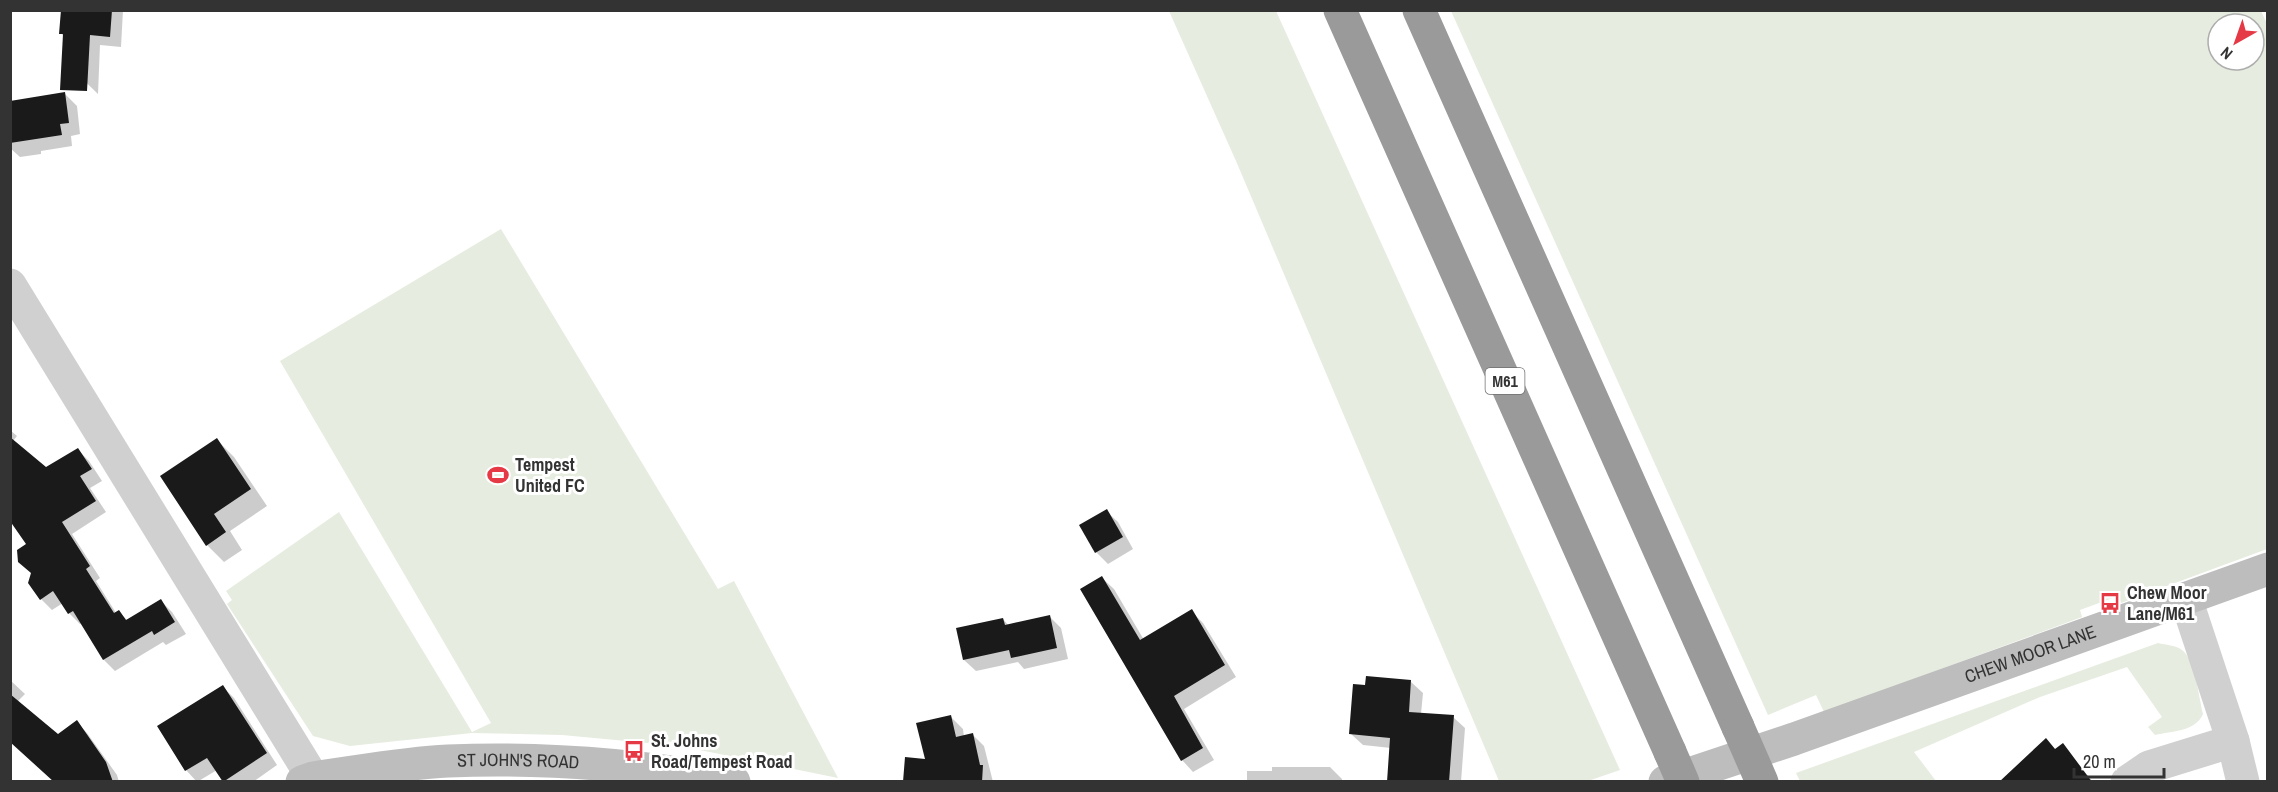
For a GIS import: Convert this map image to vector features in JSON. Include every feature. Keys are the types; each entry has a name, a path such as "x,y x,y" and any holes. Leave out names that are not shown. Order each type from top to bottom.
{"highway":[{"name":"M61","path":"1340,10 1673,772"},
{"path":"1419,10 1762,782"}],"street":[{"path":"16,306 307,780"},
{"name":"CHEW MOOR LANE","path":"1673,772 1794,739 2268,569"},
{"path":"2186,599 2233,741 2243,782"},
{"path":"2127,782 2149,767 2233,741"},
{"name":"ST JOHN'S ROAD","path":"307,780 447,761 570,761 686,773 734,782"}],"shaded area":[{"path":"1169,11 1276,11 1620,770 1588,781 1499,781 1236,161"},
{"path":"1451,11 2261,11 2206,12 2206,72 2266,72 2266,22 2268,26 2267,549 2121,603 2118,596 2080,610 2082,617 1824,712 1816,695 1768,715"},
{"name":"Tempest United FC","path":"501,229 718,589 734,581 838,778 680,746 562,735 472,733 350,746 313,736 227,604 232,600 226,591 339,512 472,732 491,723 280,361"},
{"path":"2158,643 2182,650 2193,670 2203,714 2189,728 2155,735 2148,727 2162,717 2127,667 2040,697 1914,752 1936,781 1800,781 1796,773"}],"building":[{"path":"61,10 112,10 110,37 90,35 87,91 60,90 63,34 59,34"},
{"path":"65,92 69,123 60,124 62,135 10,143 10,101"},
{"path":"10,437 46,467 78,448 92,469 80,476 96,501 62,522 90,566 86,569 114,613 119,610 126,620 161,599 175,622 154,635 152,631 103,660 73,611 68,614 53,591 40,600 28,583 31,573 18,562 17,550 26,544 10,521"},
{"path":"217,438 251,489 214,514 226,532 206,546 160,476"},
{"path":"1107,509 1123,537 1095,553 1079,525"},
{"path":"1102,576 1140,640 1192,609 1225,665 1174,696 1203,748 1181,761 1080,589"},
{"path":"1050,615 1057,648 1011,658 1009,650 963,660 956,628 1003,618 1005,625"},
{"path":"1366,676 1411,680 1409,712 1454,715 1449,782 1387,782 1390,738 1349,734 1353,684 1365,685"},
{"path":"223,685 267,753 223,782 207,758 185,771 157,726"},
{"path":"10,694 58,734 77,720 106,762 113,782 54,782 10,742"},
{"path":"951,715 956,737 973,733 980,765 983,765 982,782 903,782 905,757 925,759 916,723"},
{"path":"2046,738 2055,749 2063,743 2092,782 1999,782"}],"place":[{"name":"Tempest United FC","path":"498,475"},
{"name":"Chew Moor Lane/M61","path":"2110,603"},
{"name":"St. Johns Road/Tempest Road","path":"634,751"}]}
